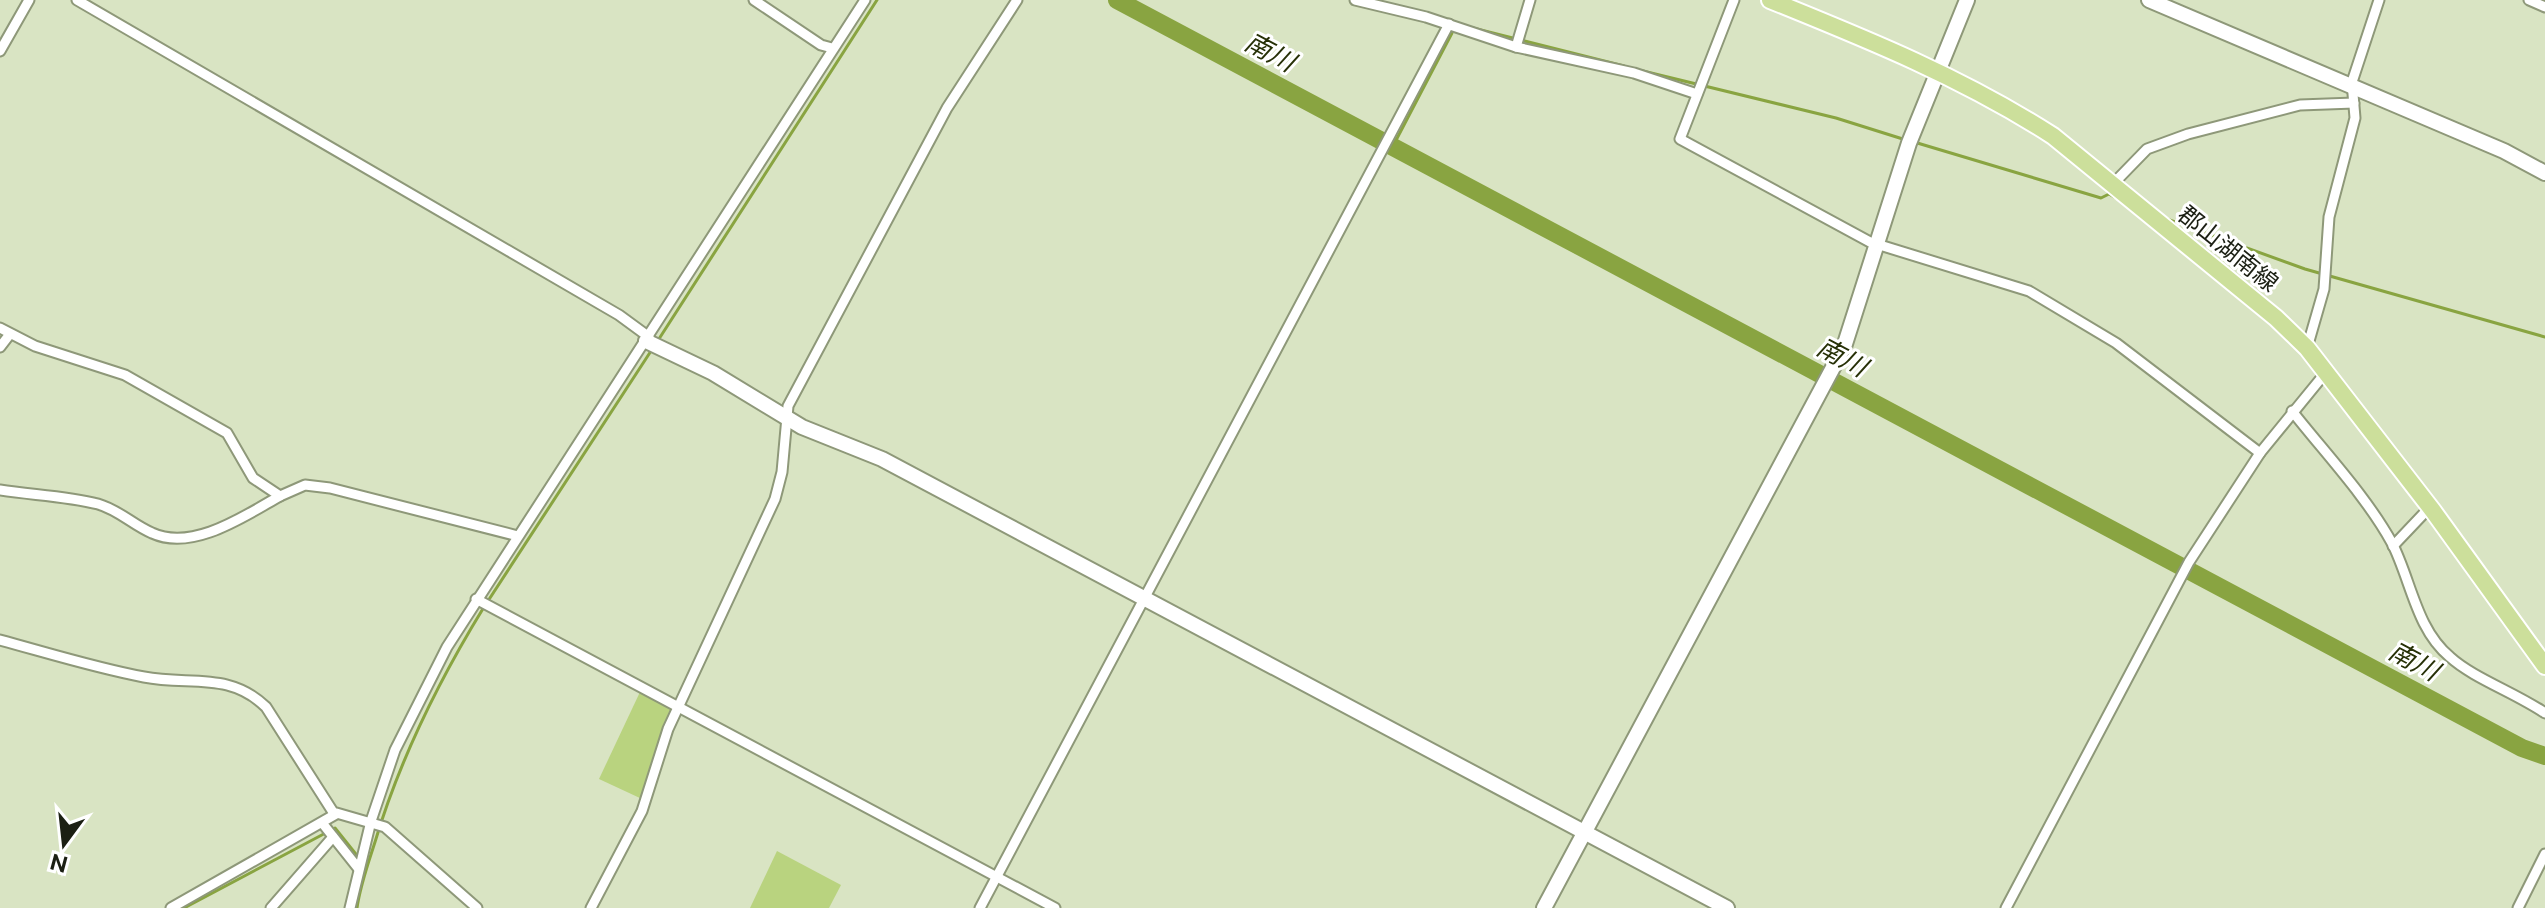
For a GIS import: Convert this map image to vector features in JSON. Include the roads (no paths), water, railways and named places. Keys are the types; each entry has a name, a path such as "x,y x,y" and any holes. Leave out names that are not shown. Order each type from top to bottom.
{"main road":[{"name":"郡山湖南線","path":"1770,0 1937,69 2053,136 2276,318 2327,371 2545,666"}],"street":[{"path":"0,51 29,0"},
{"path":"77,0 619,315 647,339 713,373 814,433 882,459 1727,908"},
{"path":"754,0 821,45 832,48"},
{"path":"350,908 358,868 378,824 408,718 482,602 518,536 865,0"},
{"path":"591,908 642,811 678,708 775,499 782,472 788,406 947,108 1017,0"},
{"path":"1355,0 1449,24 1516,47 1634,73 1697,94"},
{"path":"1516,47 1530,0"},
{"path":"1734,0 1680,139 1878,244 2029,291 2116,343 2260,453"},
{"path":"1544,908 1854,324 1909,143 1967,0"},
{"path":"2149,0 2504,151 2545,173"},
{"path":"2307,348 2324,289 2329,217 2354,126 2352,88 2379,0"},
{"path":"2529,0 2545,7"},
{"path":"980,908 1449,24"},
{"path":"2111,186 2147,149 2188,134 2300,105 2354,103"},
{"path":"0,328 35,346 125,375 227,433 253,478 280,496"},
{"path":"0,347 10,334"},
{"path":"2006,908 2189,562 2260,453 2327,371"},
{"path":"2292,411 2393,546 2420,614 2450,657 2545,713"},
{"path":"0,490 97,503 119,512 150,533 169,537 190,536 222,527 305,485 330,488 518,536"},
{"path":"2393,546 2430,507"},
{"path":"482,602 1055,908"},
{"path":"0,640 145,678 206,680 241,688 266,707 336,814 378,824 477,908"},
{"path":"171,908 336,814"},
{"path":"323,824 358,868"},
{"path":"271,908 333,837"},
{"path":"2518,908 2545,854"}],"waterway":[{"path":"657,342 877,0"},
{"name":"南川","path":"1117,0 2522,748 2545,756"},
{"path":"1469,27 1624,66"},
{"path":"1393,146 1452,33"},
{"path":"1643,71 1836,118 1906,140"},
{"path":"1914,142 2101,198 2109,194 2116,198"},
{"path":"2164,218 2305,269 2545,337"},
{"path":"488,601 651,351"},
{"path":"357,908 364,875 408,751 436,692 484,607"},
{"path":"184,908 335,828 359,858"}]}
